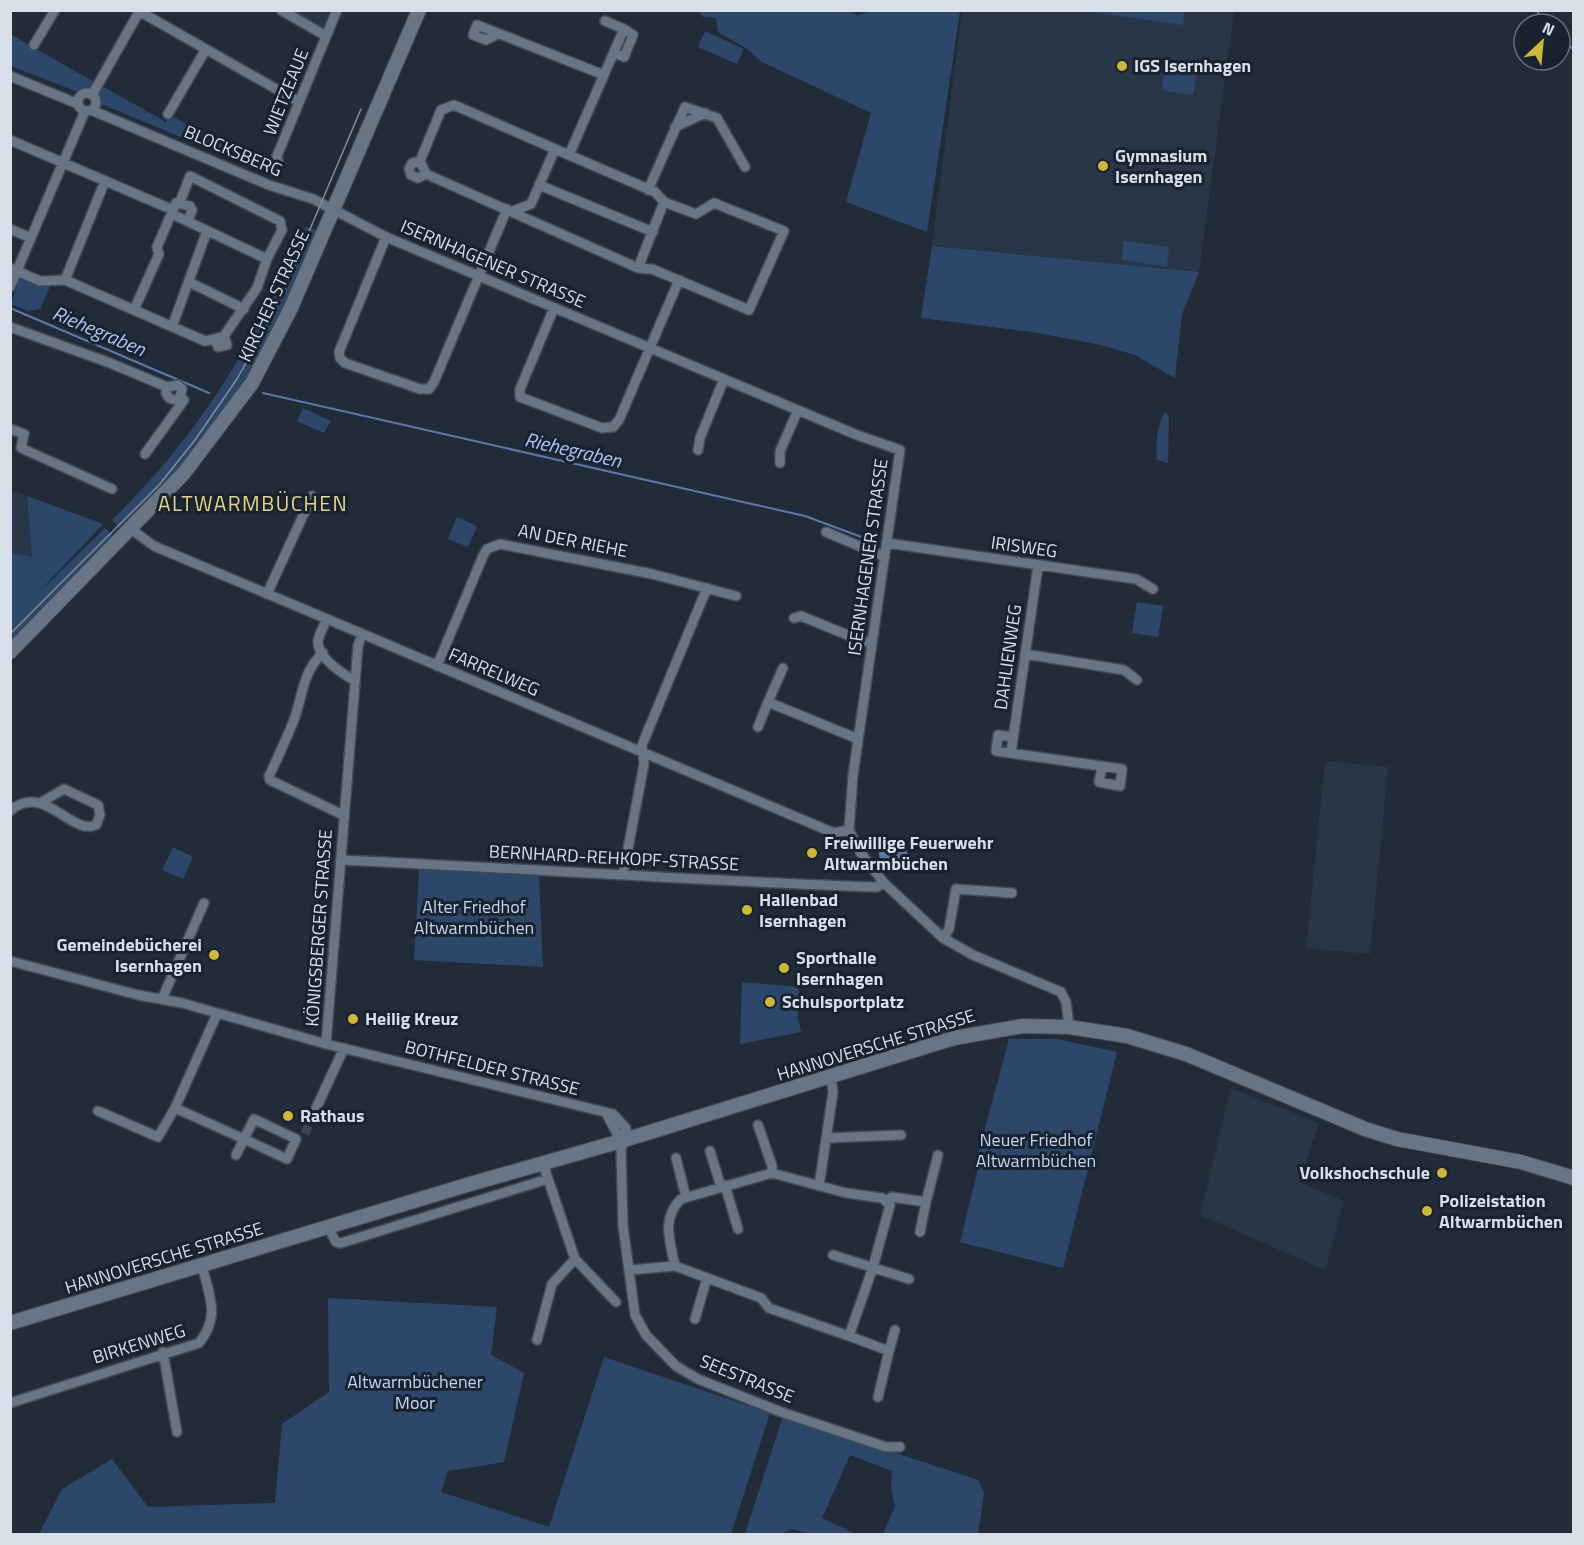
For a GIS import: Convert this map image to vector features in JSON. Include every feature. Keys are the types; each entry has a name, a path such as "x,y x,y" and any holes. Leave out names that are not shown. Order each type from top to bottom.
{"main road":[{"name":"KIRCHER STRASSE","path":"10,652 131,529 202,452 252,383 291,308 416,17"},
{"name":"HANNOVERSCHE STRASSE","path":"10,1323 621,1141 965,1035 1023,1026 1069,1027 1127,1036 1186,1054 1365,1128 1396,1138 1521,1162 1574,1178"}],"street":[{"path":"34,45 55,10"},
{"name":"WIETZEAUE","path":"281,10 326,36"},
{"name":"WIETZEAUE","path":"278,161 277,156 337,10"},
{"path":"10,287 14,269 31,238 87,103 142,12 300,102"},
{"path":"569,155 614,53 624,57 633,35 605,21"},
{"path":"498,34 604,75"},
{"path":"168,114 206,49"},
{"name":"BLOCKSBERG","path":"10,76 87,103 121,122 269,185 313,199 333,209"},
{"path":"454,105 555,149 655,192 664,202 696,214 714,203 784,231 749,310 652,269 638,268 426,174 420,161 441,110 454,105"},
{"path":"648,190 685,107 717,118 745,167"},
{"path":"10,140 172,212 267,260"},
{"path":"386,237 339,352 339,358 345,363 420,389 429,389 434,382 478,276 510,210 531,204 555,149"},
{"path":"420,161 411,163 409,169 411,175 418,178 426,174"},
{"path":"14,269 40,280 65,280 145,317 205,341 220,337 244,309 257,288 267,260 282,230 280,220 190,176 180,202 176,203 157,247 159,254 134,310"},
{"path":"65,280 105,181"},
{"path":"540,185 653,232"},
{"path":"180,202 190,206 192,210 188,221"},
{"path":"638,268 664,202"},
{"name":"ISERNHAGENER STRASSE","path":"333,209 386,237 649,349 900,450 858,739 849,808 849,830"},
{"path":"10,229 31,238"},
{"path":"172,327 207,231"},
{"path":"554,308 520,389 520,397 528,402 602,428 613,427 619,420 678,280"},
{"path":"189,282 244,309"},
{"path":"10,327 110,363 167,387 166,393 169,398 175,400 180,397 183,400 145,454"},
{"path":"698,450 700,438 724,379"},
{"path":"780,463 780,451 798,410"},
{"path":"10,429 24,434 21,448 112,489"},
{"path":"267,594 312,496"},
{"name":"FARRELWEG","path":"131,529 154,546 834,833 849,830"},
{"path":"826,532 885,557"},
{"name":"IRISWEG","path":"887,543 1136,579 1154,590"},
{"name":"AN DER RIEHE","path":"437,666 483,556 492,545 500,544 639,571 736,596"},
{"name":"DAHLIENWEG","path":"1011,753 1038,566"},
{"path":"623,875 644,764 642,745 707,588"},
{"path":"794,618 801,616 872,643"},
{"name":"KÖNIGSBERGER STRASSE","path":"327,619 318,640 323,653 314,664 299,695 295,718 269,776 274,784 344,815"},
{"name":"KÖNIGSBERGER STRASSE","path":"326,1044 358,646 362,634"},
{"path":"323,653 342,674 355,681"},
{"path":"1025,654 1124,670 1137,680"},
{"path":"758,727 783,668"},
{"path":"768,702 858,739"},
{"path":"1013,737 998,735 996,751 1102,766"},
{"path":"10,811 30,801 42,802 64,789 99,805 100,814 96,825 88,826 49,808 42,802"},
{"path":"849,830 860,852 884,883 943,938 973,955 1061,992 1066,1002 1069,1027"},
{"name":"BERNHARD-REHKOPF-STRASSE","path":"341,860 877,887 884,883"},
{"path":"943,938 949,929 953,892 956,889 1012,893"},
{"path":"162,999 204,903"},
{"name":"BOTHFELDER STRASSE","path":"10,961 162,999 326,1044 606,1113 621,1141"},
{"path":"98,1111 158,1137 175,1108 216,1014"},
{"path":"313,1115 344,1048"},
{"path":"819,1186 833,1092 831,1077"},
{"path":"175,1108 244,1139 287,1159 301,1137 254,1119 244,1139 236,1155"},
{"path":"758,1125 772,1166 772,1173"},
{"path":"827,1138 900,1135"},
{"name":"SEESTRASSE","path":"621,1141 623,1226 635,1315 646,1335 676,1366 698,1379 781,1412 886,1447 900,1447"},
{"path":"710,1151 738,1229"},
{"path":"920,1232 938,1155"},
{"path":"676,1158 686,1197"},
{"path":"543,1164 575,1259 616,1302"},
{"path":"675,1266 667,1227 676,1204 686,1197 772,1173 819,1186 886,1200 892,1197 926,1202"},
{"path":"328,1227 336,1242 341,1243 548,1179"},
{"path":"849,1336 873,1267 890,1205 886,1200"},
{"path":"833,1255 909,1279"},
{"path":"537,1340 552,1284 575,1259"},
{"name":"BIRKENWEG","path":"10,1404 162,1352 199,1343 208,1331 214,1315 202,1265"},
{"path":"629,1270 675,1266 761,1298 769,1308 889,1351"},
{"path":"695,1319 707,1278"},
{"path":"879,1397 895,1330"},
{"path":"162,1352 177,1432"}],"shaded area":[{"path":"284,11 331,11 323,30"},
{"path":"962,11 1234,11 1199,272 932,246"},
{"path":"11,489 27,496 32,557 11,552"},
{"path":"1325,761 1388,767 1370,954 1306,948"},
{"path":"893,839 903,843 907,853 903,863 893,867 883,863 879,853 883,843"},
{"path":"1231,1088 1319,1123 1299,1182 1344,1201 1325,1270 1200,1215"}],"green space":[{"path":"845,10 858,15 871,11 960,11 927,232 846,202 871,113 762,62 747,49 718,32 716,18 703,17 699,11"},
{"path":"1084,11 1185,11 1183,25"},
{"path":"705,31 744,49 737,64 698,47"},
{"path":"10,34 96,83 92,91 78,92 11,66"},
{"path":"1166,62 1198,67 1193,95 1162,90"},
{"path":"100,85 166,122 170,115 264,168 262,171 99,103 95,94"},
{"path":"306,227 317,230 259,362 201,446 123,531 112,520 174,453 224,383 266,309"},
{"path":"1124,241 1169,247 1167,267 1122,260"},
{"path":"932,246 1199,272 1182,314 1175,378 1135,355 1101,345 1033,332 921,318"},
{"path":"19,279 36,285 51,284 40,309 28,311 11,304"},
{"path":"303,408 331,421 324,433 297,421"},
{"path":"1165,412 1169,416 1168,463 1157,460 1156,454 1158,429"},
{"path":"27,496 103,524 33,598 105,528 113,535 108,540 110,544 11,646 11,552 32,557"},
{"path":"457,517 477,526 468,547 448,539"},
{"path":"1137,602 1163,606 1158,637 1132,633"},
{"path":"173,847 193,857 183,879 162,870"},
{"name":"Alter Friedhof Altwarmbüchen","path":"419,869 539,873 543,967 414,960"},
{"name":"Schulsportplatz","path":"742,982 799,987 798,1018 801,1032 740,1044"},
{"name":"Neuer Friedhof Altwarmbüchen","path":"1009,1039 1057,1039 1117,1052 1063,1268 960,1242 977,1173 979,1151"},
{"name":"Altwarmbüchener Moor","path":"328,1298 497,1307 491,1355 524,1373 504,1462 448,1471 441,1492 549,1527 604,1357 770,1413 731,1534 39,1534 62,1489 112,1459 148,1507 275,1503 282,1424 329,1392"},
{"path":"783,1416 978,1480 984,1493 978,1534 883,1534 895,1507 891,1488 892,1471 850,1455 822,1518 856,1534 809,1534 792,1529 782,1534 745,1534"}],"waterway":[{"name":"Riehegraben","path":"10,308 209,393"},
{"name":"Riehegraben","path":"263,393 805,516 875,542"}],"tunnel":[{"path":"305,1134 313,1115"}],"tram line":[{"path":"10,634 159,485 195,440 237,379 277,307 361,109"}],"place":[{"name":"IGS Isernhagen","path":"1122,66"},
{"name":"Gymnasium Isernhagen","path":"1103,166"},
{"name":"Freiwillige Feuerwehr Altwarmbüchen","path":"812,853"},
{"name":"Hallenbad Isernhagen","path":"747,910"},
{"name":"Gemeindebücherei Isernhagen","path":"214,955"},
{"name":"Sporthalle Isernhagen","path":"784,968"},
{"name":"Schulsportplatz","path":"770,1002"},
{"name":"Heilig Kreuz","path":"353,1019"},
{"name":"Rathaus","path":"288,1116"},
{"name":"Volkshochschule","path":"1442,1173"},
{"name":"Polizeistation Altwarmbüchen","path":"1427,1211"}],"district":[{"name":"ALTWARMBÜCHEN","path":"253,504"}]}
